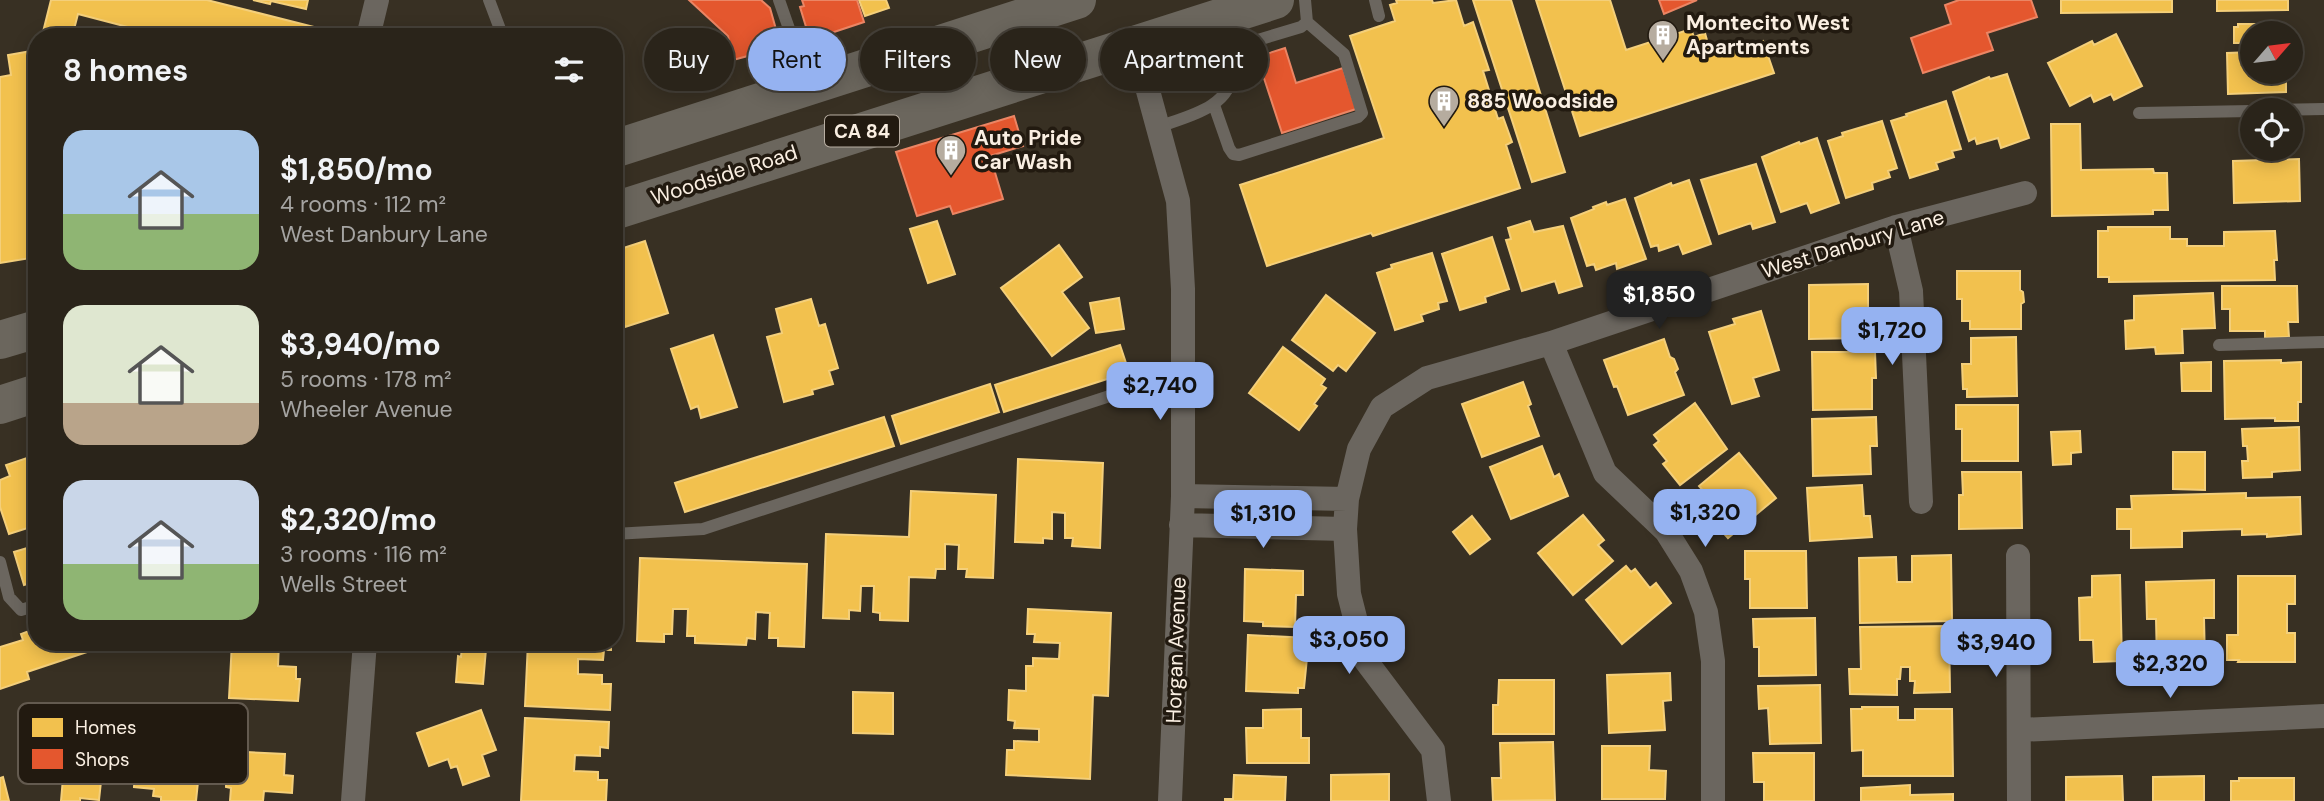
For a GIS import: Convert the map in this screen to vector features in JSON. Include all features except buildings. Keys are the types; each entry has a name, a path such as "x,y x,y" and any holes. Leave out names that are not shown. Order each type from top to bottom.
{"main road":[{"path":"846,73 1011,16 1075,0"},
{"name":"Woodside Road","path":"1231,28 1275,0"},
{"name":"Woodside Road","path":"623,208 1100,54"},
{"path":"623,146 794,91"},
{"path":"0,340 28,332"},
{"path":"0,405 28,396"}],"street":[{"path":"370,28 377,0"},
{"name":"Horgan Avenue","path":"1148,91 1178,201 1184,289 1183,496 1170,801"},
{"name":"West Danbury Lane","path":"1439,801 1433,750 1366,661 1349,594 1345,529 1347,499 1359,449 1382,407 1427,379 1551,343 1896,227 2025,193"},
{"path":"1896,227 1911,291 1921,502"},
{"path":"1551,343 1605,473 1666,531 1692,571 1706,612 1713,661 1713,801"},
{"path":"1183,496 1347,499"},
{"path":"1181,525 1345,529"},
{"path":"2018,556 2019,801"},
{"path":"353,801 364,651"},
{"path":"2019,730 2324,716"}],"lane":[{"path":"489,0 500,28"},
{"path":"779,0 789,28"},
{"path":"1214,105 1229,148 1233,154 1239,155 1358,117 1362,113 1344,54 1307,22 1305,0"},
{"path":"1375,0 1380,16"},
{"path":"1268,30 1301,27 1307,22"},
{"path":"1158,127 1214,105 1227,91"},
{"path":"2303,109 2324,109"},
{"path":"2138,113 2240,111"},
{"path":"2219,345 2324,342"},
{"path":"623,533 703,529 1183,372"},
{"path":"0,562 9,597 21,610 28,608"}],"place":[{"name":"Montecito West Apartments","path":"1663,62"},
{"name":"885 Woodside","path":"1444,128"},
{"name":"Auto Pride Car Wash","path":"951,177"}]}
